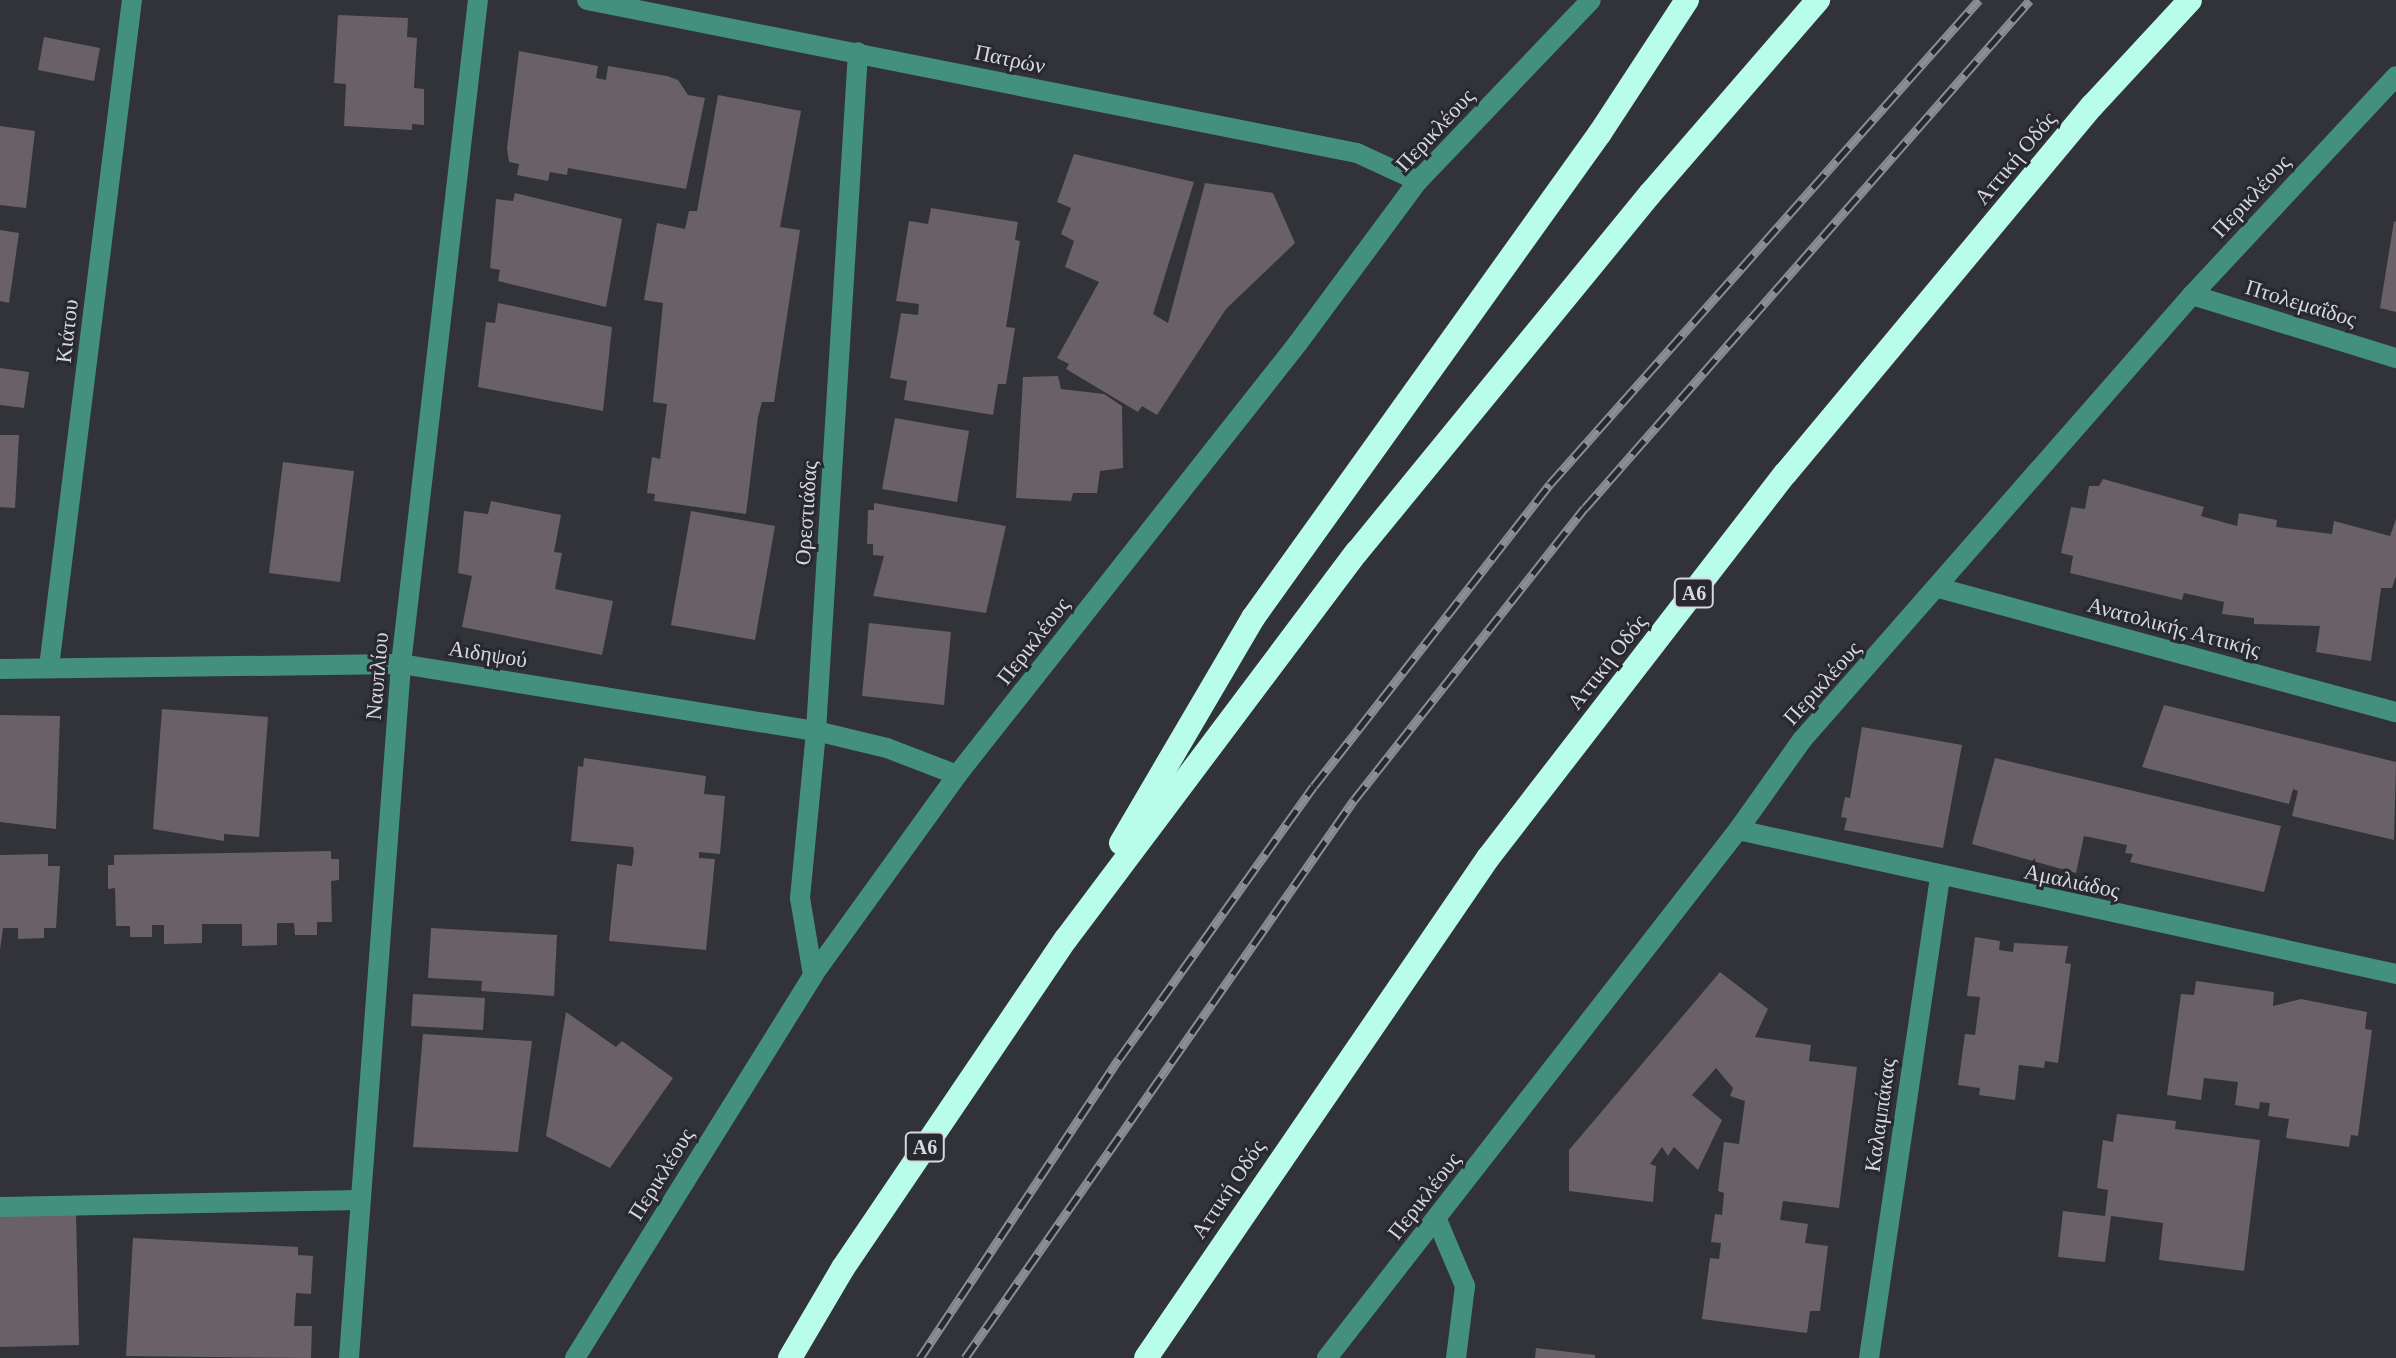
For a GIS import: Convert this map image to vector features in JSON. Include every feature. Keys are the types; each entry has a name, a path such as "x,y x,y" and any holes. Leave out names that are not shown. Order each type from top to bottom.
{"highway":[{"path":"1066,939 1253,618 1600,133 1687,0"},
{"name":"Α6","path":"790,1358 843,1268 1066,939 1357,552 1650,194 1818,0"},
{"name":"Αττική Οδός","path":"1146,1358 1488,858 1786,473 2092,106 2190,0"}],"street":[{"name":"Κιάτου","path":"49,667 132,0"},
{"name":"Ναυπλίου","path":"349,1358 401,664 478,0"},
{"name":"Πατρών","path":"587,0 1357,153 1418,181"},
{"name":"Περικλέους","path":"575,1358 813,975 957,775 1298,343 1418,181 1591,0"},
{"name":"Ορεστιάδας","path":"813,975 800,898 816,731 858,52"},
{"name":"Περικλέους","path":"1327,1358 1738,830 1802,740 1939,588 2192,295 2396,76"},
{"name":"Πτολεμαΐδος","path":"2192,295 2396,358"},
{"name":"Ανατολικής Αττικής","path":"1939,588 2396,712"},
{"name":"Αιδηψού","path":"0,669 401,664 816,731 887,748 957,775"},
{"name":"Αμαλιάδος","path":"1738,830 1940,878 2396,974"},
{"name":"Καλαμπάκας","path":"1869,1358 1940,878"},
{"path":"0,1207 360,1200"},
{"path":"1437,1220 1465,1286 1456,1358"}],"building":[{"path":"338,15 408,18 407,37 417,38 414,88 424,89 424,125 412,124 412,130 344,126 346,84 334,83"},
{"path":"44,37 100,48 94,81 38,70"},
{"path":"519,51 598,66 596,78 606,80 608,66 667,76 678,80 688,95 705,98 686,189 568,168 567,175 550,172 548,181 517,175 519,164 509,162 507,148"},
{"path":"718,95 801,111 780,227 800,230 774,402 762,402 758,417 746,514 654,501 655,494 647,493 652,457 660,459 667,404 653,402 663,303 644,300 657,223 685,229 689,211 697,211"},
{"path":"0,126 35,131 26,208 0,205"},
{"path":"1074,154 1194,182 1153,314 1168,323 1205,183 1273,193 1295,243 1226,309 1157,415 1142,406 1138,412 1066,369 1069,364 1057,358 1099,282 1065,267 1074,241 1061,234 1071,208 1057,202"},
{"path":"515,193 622,219 606,307 498,281 500,270 490,268 496,199 513,201"},
{"path":"931,208 1018,222 1015,240 1020,241 1006,327 1015,328 1006,384 998,384 993,415 904,400 907,381 890,378 901,313 918,315 919,304 896,301 909,221 928,224"},
{"path":"2396,222 2396,312 2380,308"},
{"path":"0,230 19,233 9,303 0,301"},
{"path":"498,303 612,327 603,411 478,387 486,322 495,323"},
{"path":"0,368 29,372 24,408 0,405"},
{"path":"1058,376 1061,389 1104,394 1122,406 1123,468 1100,471 1097,493 1073,493 1071,501 1016,498 1023,377"},
{"path":"895,418 969,431 957,502 882,489"},
{"path":"0,435 19,435 15,508 0,507"},
{"path":"283,462 354,471 340,582 269,573"},
{"path":"2103,479 2204,507 2201,516 2237,526 2239,513 2277,520 2276,527 2332,534 2334,521 2390,536 2396,519 2396,576 2392,588 2381,588 2371,661 2316,652 2320,626 2254,624 2254,618 2222,614 2224,602 2184,593 2182,600 2070,573 2073,556 2061,553 2071,507 2085,509 2089,486 2099,486"},
{"path":"491,501 561,515 554,552 562,553 555,589 613,601 602,655 462,627 472,576 458,573 464,511 488,514"},
{"path":"874,503 1006,526 986,613 873,596 884,556 873,555 873,544 867,544 868,510 874,510"},
{"path":"691,511 775,526 755,640 671,625"},
{"path":"869,623 951,632 944,705 862,696"},
{"path":"2164,705 2396,762 2394,840 2292,816 2298,791 2293,789 2289,804 2142,767"},
{"path":"162,709 268,717 259,837 224,834 224,841 153,829"},
{"path":"0,715 60,716 56,829 0,822"},
{"path":"1862,727 1962,745 1943,848 1844,830 1847,818 1841,817 1845,797 1850,798"},
{"path":"584,758 706,776 704,794 725,796 720,854 699,852 699,858 715,859 706,950 609,941 617,864 632,866 634,851 633,847 571,841 578,766 583,767"},
{"path":"1995,758 2281,826 2264,892 2130,862 2133,854 2125,853 2127,845 2084,836 2076,873 1972,844"},
{"path":"331,851 331,859 339,859 339,880 331,881 332,922 317,922 317,935 295,935 294,923 277,923 277,945 242,946 242,924 202,924 202,943 164,944 164,925 152,925 152,937 130,937 130,926 116,926 115,888 108,889 108,865 114,865 114,855"},
{"path":"48,854 48,866 60,866 56,928 44,928 44,938 18,939 18,928 3,928 0,950 0,855"},
{"path":"431,928 557,935 554,996 481,991 482,981 428,978"},
{"path":"1975,937 2000,941 1999,950 2013,952 2014,943 2068,946 2065,963 2071,964 2058,1063 2045,1061 2044,1068 2019,1065 2015,1100 1979,1095 1980,1088 1958,1085 1965,1034 1975,1035 1980,997 1967,996"},
{"path":"1720,972 1768,1009 1755,1037 1811,1045 1809,1061 1857,1067 1839,1208 1783,1201 1780,1220 1808,1224 1805,1243 1828,1246 1820,1311 1810,1311 1807,1333 1702,1319 1710,1258 1719,1259 1721,1243 1711,1242 1715,1214 1722,1215 1724,1193 1718,1191 1724,1142 1739,1144 1745,1101 1730,1096 1733,1088 1716,1068 1692,1095 1722,1120 1698,1170 1674,1147 1668,1156 1662,1147 1650,1164 1656,1166 1653,1202 1569,1191 1569,1150"},
{"path":"2196,981 2274,992 2273,1006 2301,999 2367,1012 2365,1029 2372,1030 2358,1136 2351,1135 2349,1147 2286,1138 2289,1119 2268,1116 2270,1103 2260,1102 2259,1109 2235,1105 2238,1082 2204,1078 2201,1100 2167,1095 2181,994 2194,995"},
{"path":"413,994 485,998 483,1030 411,1026"},
{"path":"566,1012 616,1047 622,1041 673,1078 610,1168 546,1136"},
{"path":"423,1034 532,1041 518,1152 413,1147"},
{"path":"2117,1114 2176,1121 2175,1129 2260,1140 2244,1271 2159,1260 2163,1223 2111,1216 2105,1262 2058,1257 2063,1211 2105,1216 2108,1190 2097,1188 2103,1140 2113,1142"},
{"path":"76,1213 79,1345 0,1347 0,1215"},
{"path":"133,1238 298,1247 298,1255 313,1256 311,1294 296,1293 294,1326 312,1326 311,1358 126,1356"},
{"path":"1536,1348 1595,1355 1595,1358 1535,1358"}],"railway":[{"path":"920,1358 1119,1059 1314,786 1550,484 1979,0"},
{"path":"965,1358 1354,800 1585,508 2030,0"}]}
